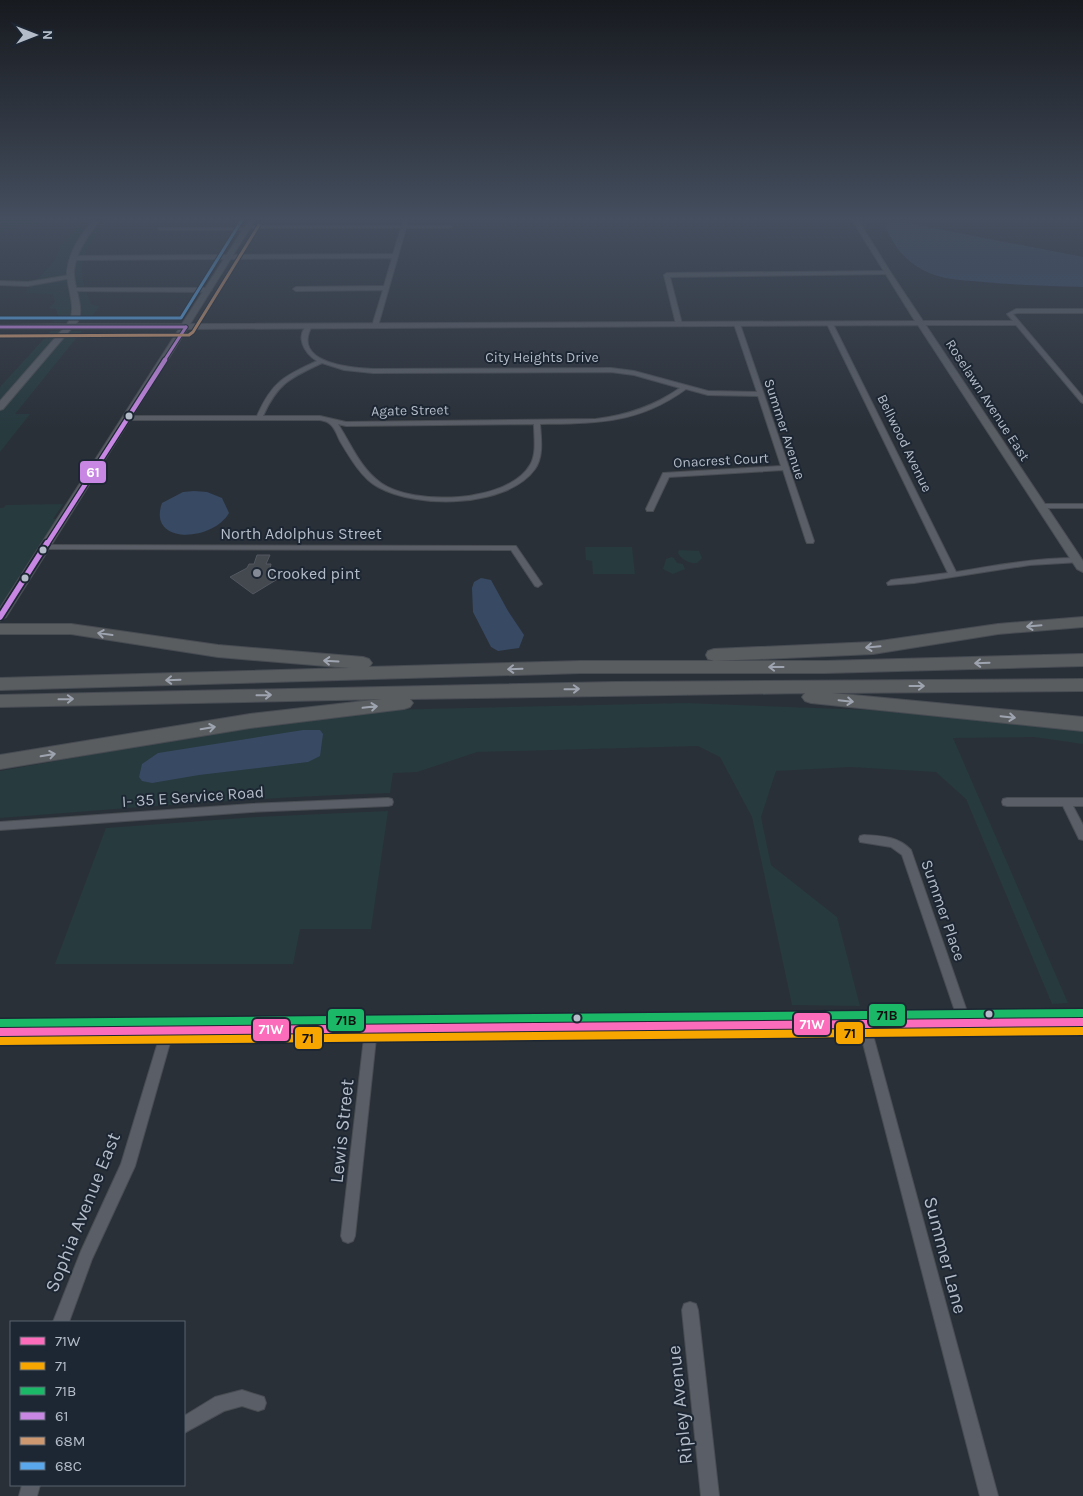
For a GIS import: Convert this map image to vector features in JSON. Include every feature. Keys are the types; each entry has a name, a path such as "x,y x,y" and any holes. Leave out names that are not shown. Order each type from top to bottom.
{"highway":[{"path":"580,667 657,658 873,648 998,629 1083,622"},
{"path":"0,629 71,630 218,651 308,660 484,670"},
{"path":"0,684 171,681 580,667 825,667 1083,660"},
{"path":"0,701 710,687 1083,685"},
{"path":"710,687 1083,724"},
{"path":"0,762 250,722 523,690"}],"street":[{"path":"0,407 75,320 77,305 72,290 208,290"},
{"path":"0,617 208,290"},
{"path":"374,326 385,290"},
{"path":"671,290 679,324"},
{"name":"Roselawn Avenue East","path":"900,290 1083,569"},
{"path":"1083,311 1011,312 1010,315 1083,401"},
{"path":"0,327 1018,323"},
{"name":"Summer Avenue","path":"738,324 810,541"},
{"name":"Bellwood Avenue","path":"830,324 953,575"},
{"path":"308,326 304,344 310,353 322,361"},
{"path":"259,418 268,396 277,386 292,375 322,361"},
{"name":"City Heights Drive","path":"322,361 344,368 373,370 611,370 634,373 684,388 720,394 761,394"},
{"name":"Agate Street","path":"128,418 320,418 346,424 596,420 623,417 655,407 684,388"},
{"path":"331,421 338,426 341,437 363,467 379,484 398,493 434,498 480,496 501,490 518,482 530,471 536,458 537,422"},
{"name":"Onacrest Court","path":"650,509 666,475 786,468"},
{"path":"1042,506 1083,506"},
{"name":"North Adolphus Street","path":"46,547 513,548 538,584"},
{"path":"891,583 1038,561 1077,560"},
{"name":"I- 35 E Service Road","path":"0,826 251,808 388,802"},
{"path":"1007,802 1083,802"},
{"path":"1066,802 1083,836"},
{"name":"Summer Place","path":"864,840 890,841 901,845 907,853 965,1023"},
{"path":"0,1032 167,1032 1083,1022"},
{"name":"Summer Lane","path":"864,1024 988,1496"},
{"name":"Lewis Street","path":"348,1236 371,1030"},
{"name":"Sophia Avenue East","path":"61,1321 86,1256 128,1166 167,1032"},
{"name":"Ripley Avenue","path":"690,1310 710,1496"},
{"path":"185,1424 220,1403 242,1398 258,1404"}],"green space":[{"path":"28,290 86,290 92,305 100,306 91,321 53,322 58,315 56,309 49,308 55,302 53,294 25,293"},
{"path":"51,331 82,331 15,414 30,414 0,452 0,387"},
{"path":"63,504 53,519 63,519 0,617 0,508 6,505"},
{"path":"585,547 632,547 635,574 593,574 592,561 586,560"},
{"path":"679,550 699,551 702,558 697,563 688,562 679,555"},
{"path":"671,557 677,563 683,564 685,569 673,574 663,569 666,559"},
{"path":"686,703 869,710 1083,729 1083,744 1034,737 953,738 1068,1003 1052,1004 966,799 936,772 850,767 776,771 761,817 771,865 837,917 860,1006 792,1005 752,817 720,757 698,746 477,752 417,772 393,773 390,793 244,800 0,818 0,771 160,740 382,710"},
{"path":"388,811 371,929 300,929 293,964 55,964 106,828 256,817"}],"water":[{"path":"183,492 207,492 222,498 229,513 221,523 209,530 183,535 172,532 164,526 160,517 162,503"},
{"path":"481,578 491,580 524,635 519,648 498,651 491,647 473,612 472,588 474,582"},
{"path":"303,730 320,730 323,734 320,756 308,762 199,775 152,783 142,781 139,777 142,764 158,753"}],"building":[{"name":"Crooked pint","path":"257,555 270,555 266,564 271,564 270,569 281,577 253,594 230,577 247,568 249,564 254,564"}],"transit line":[{"name":"68C","path":"0,318 181,318 199,290"},
{"name":"68M","path":"0,336 189,335 193,332 219,290"},
{"name":"61","path":"0,327 186,327"},
{"name":"61","path":"0,617 186,327"},
{"name":"71B","path":"0,1023 1083,1013"},
{"name":"71W","path":"0,1032 1083,1022"},
{"name":"71","path":"0,1041 1083,1031"}],"place":[{"name":"Crooked pint","path":"257,573"}]}
